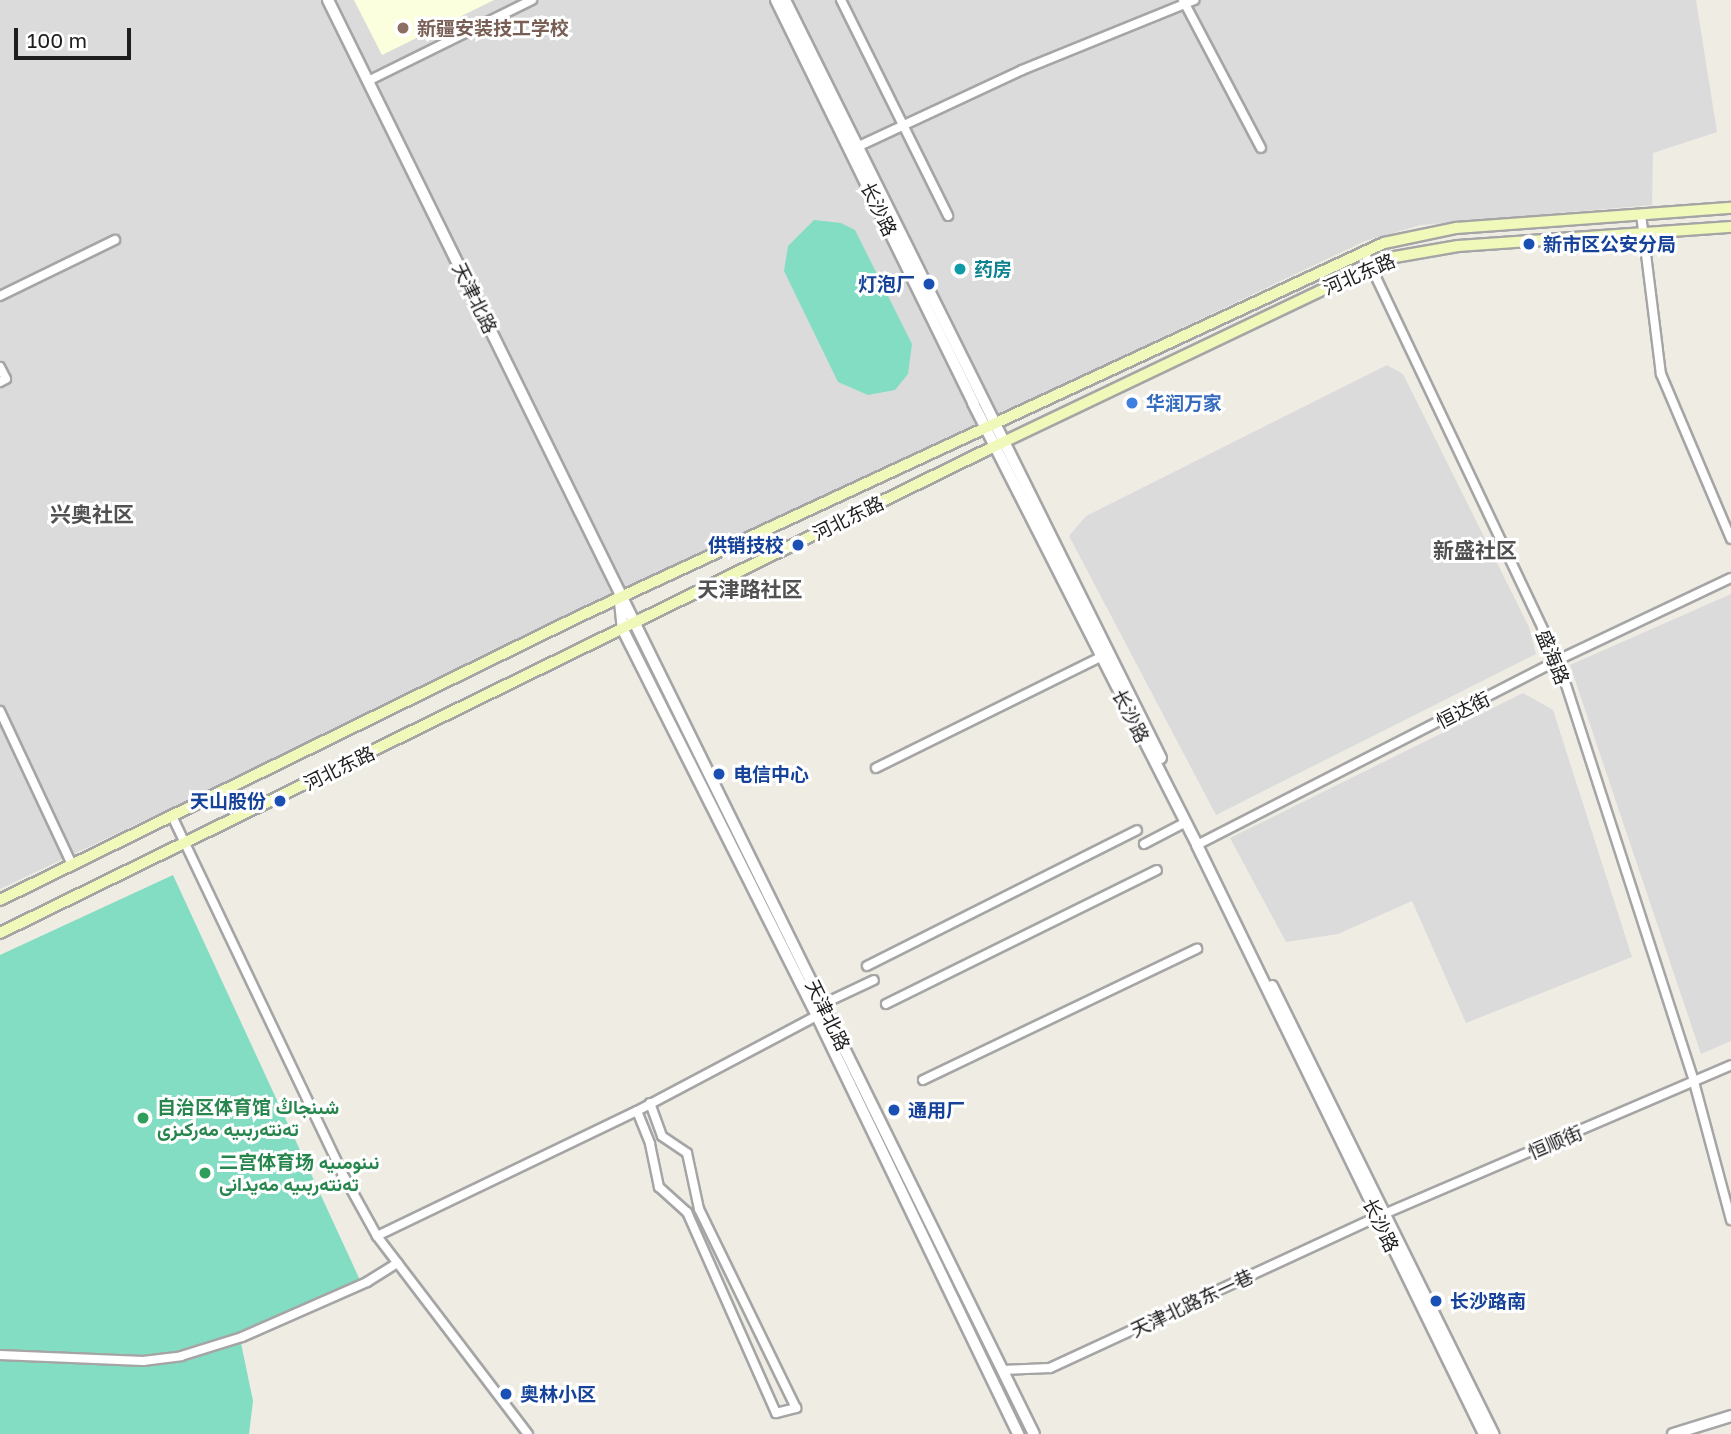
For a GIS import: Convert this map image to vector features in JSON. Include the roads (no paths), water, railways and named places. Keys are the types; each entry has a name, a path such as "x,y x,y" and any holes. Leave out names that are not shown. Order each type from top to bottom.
{"main road":[{"path":"0,900 620,598 1384,243 1456,228 1731,208"},
{"name":"河北东路","path":"0,933 1000,443 1390,258 1458,246 1731,227"}],"street":[{"name":"天津北路","path":"328,0 620,598 635,622 822,1010 1034,1434"},
{"path":"368,81 532,0"},
{"name":"长沙路","path":"776,0 1200,844 1381,1216 1483,1434"},
{"name":"长沙路","path":"785,0 990,425"},
{"path":"841,0 948,216"},
{"path":"857,147 1108,33 1187,1 1261,148"},
{"path":"1641,214 1661,374 1731,539"},
{"path":"0,296 115,240"},
{"name":"盛海路","path":"1364,252 1558,660 1694,1082 1731,1220"},
{"path":"0,367 6,379 0,382"},
{"name":"长沙路","path":"1000,443 1101,657 1200,844"},
{"name":"恒达街","path":"1200,844 1558,660 1731,578"},
{"name":"天津北路","path":"620,598 623,630 822,1010 1018,1434"},
{"path":"876,768 1101,657"},
{"path":"0,713 72,865"},
{"path":"172,816 377,1236 528,1434"},
{"path":"1144,844 1186,822"},
{"path":"867,966 1137,830"},
{"path":"886,1004 1157,870"},
{"path":"923,1080 1197,949"},
{"path":"377,1236 636,1111 874,980"},
{"name":"恒顺街","path":"1381,1216 1731,1065"},
{"path":"636,1111 650,1144 659,1187 687,1212 775,1413 796,1408 699,1209 687,1153 662,1136 650,1103"},
{"name":"长沙路","path":"1381,1216 1493,1434"},
{"name":"天津北路东一巷","path":"1002,1370 1050,1368 1381,1216"},
{"path":"0,1355 143,1361 181,1356 242,1337 367,1282 397,1263"},
{"path":"1673,1434 1731,1416"}],"place":[{"name":"新疆安装技工学校","path":"403,28"},
{"name":"新市区公安分局","path":"1529,244"},
{"name":"药房","path":"960,269"},
{"name":"灯泡厂","path":"929,284"},
{"name":"华润万家","path":"1132,403"},
{"name":"供销技校","path":"798,545"},
{"name":"电信中心","path":"719,774"},
{"name":"天山股份","path":"280,801"},
{"name":"通用厂","path":"894,1110"},
{"name":"自治区体育馆 شىنجاڭ تەنتەربىيە مەركىزى","path":"143,1118"},
{"name":"二宫体育场 نىنومىيە تەنتەربىيە مەيدانى","path":"205,1173"},
{"name":"长沙路南","path":"1436,1301"},
{"name":"奥林小区","path":"506,1394"}],"district":[{"name":"兴奥社区","path":"92,514"},
{"name":"新盛社区","path":"1475,550"},
{"name":"天津路社区","path":"750,589"}]}
